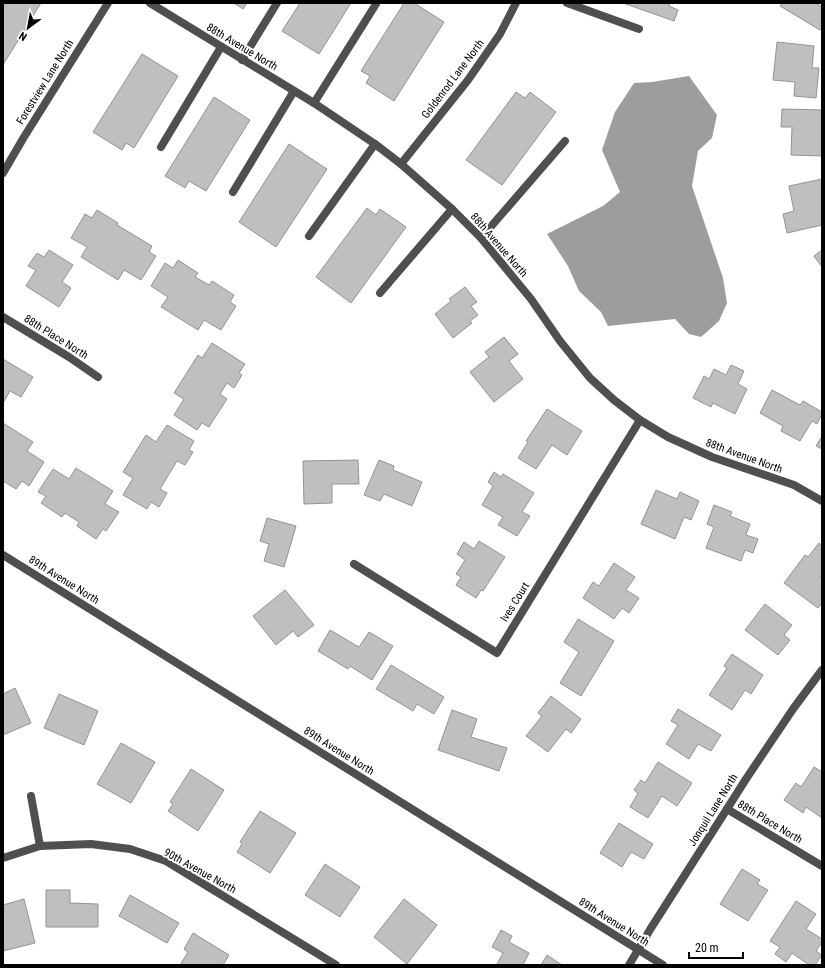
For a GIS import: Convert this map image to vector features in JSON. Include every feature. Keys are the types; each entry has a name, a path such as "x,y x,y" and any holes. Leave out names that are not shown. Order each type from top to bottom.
{"street":[{"name":"Forestview Lane North","path":"3,174 27,132 108,3"},
{"name":"88th Avenue North","path":"150,3 314,103 375,144 401,164 452,209 481,238 531,300 560,341 590,378 614,400 640,420 668,437 712,457 794,485 822,501"},
{"path":"242,60 277,3"},
{"name":"Goldenrod Lane North","path":"401,164 468,80 500,34 516,3"},
{"path":"567,3 639,29"},
{"path":"314,103 376,4"},
{"path":"161,147 221,47"},
{"path":"233,192 294,92"},
{"path":"481,238 565,141"},
{"path":"308,236 375,144"},
{"path":"380,293 452,209"},
{"name":"88th Place North","path":"3,317 98,376"},
{"name":"Ives Court","path":"354,564 497,653 640,420"},
{"name":"89th Avenue North","path":"3,555 663,965"},
{"name":"Jonquil Lane North","path":"629,965 655,921 746,779 793,709 822,670"},
{"path":"3,858 40,846 31,796"},
{"name":"88th Place North","path":"727,809 822,866"},
{"name":"90th Avenue North","path":"40,846 91,844 130,849 166,861 336,965"}],"shaded area":[{"path":"689,76 717,115 712,138 698,151 692,186 723,278 727,303 719,321 701,337 689,334 675,319 608,326 601,312 579,291 568,266 547,234 603,206 620,192 602,150 615,112 634,83 652,82"}],"building":[{"path":"3,3 41,3 3,65"},
{"path":"234,3 247,3 243,9"},
{"path":"300,3 351,3 319,54 282,31"},
{"path":"404,3 414,3 444,22 394,101 366,83 370,76 361,71"},
{"path":"623,3 670,3 669,6 678,10 674,21"},
{"path":"782,3 816,3 822,7 822,28 820,30 780,6"},
{"path":"777,42 814,46 812,68 819,68 816,98 794,96 795,82 773,80"},
{"path":"142,54 178,76 134,148 126,143 122,150 93,132"},
{"path":"516,92 525,98 530,92 556,112 502,185 466,160"},
{"path":"214,97 250,120 206,191 189,181 185,188 165,176"},
{"path":"782,109 822,110 822,156 791,155 792,127 781,127"},
{"path":"289,144 327,169 276,247 239,222"},
{"path":"822,179 822,225 787,233 783,214 794,211 789,186"},
{"path":"367,208 376,215 380,209 406,227 351,303 316,277"},
{"path":"97,210 118,223 117,225 152,246 149,252 156,256 141,280 124,270 118,280 81,257 87,247 71,238 85,214 92,218"},
{"path":"49,250 73,265 62,282 71,288 59,307 26,286 36,270 28,266 37,253 44,257"},
{"path":"822,250 822,267 814,256"},
{"path":"178,260 198,273 195,277 209,285 212,281 234,295 230,302 236,306 221,330 204,320 198,330 161,307 168,297 151,286 165,263 173,268"},
{"path":"465,287 477,302 471,306 478,315 470,321 472,323 453,338 435,314 451,301 449,299"},
{"path":"504,337 518,354 509,361 523,379 494,402 470,372 489,357 485,352"},
{"path":"212,343 245,364 239,373 242,375 234,388 227,383 220,394 227,399 209,427 202,423 197,430 174,415 184,399 174,393 198,355 202,358"},
{"path":"3,359 33,377 21,397 10,391 3,403"},
{"path":"731,365 744,371 738,384 747,389 735,414 713,403 711,407 693,398 704,376 709,379 714,369 726,375"},
{"path":"772,390 800,405 803,401 822,412 817,424 812,421 800,441 781,431 783,426 760,413"},
{"path":"547,409 582,431 567,455 552,445 536,469 518,458 528,442 526,441"},
{"path":"3,423 33,442 27,451 44,462 29,486 22,481 16,489 3,481"},
{"path":"167,425 194,441 189,450 193,452 185,465 177,461 160,489 167,493 159,507 151,502 147,509 123,495 133,478 123,472 146,435 156,442"},
{"path":"822,436 822,449 816,446"},
{"path":"358,460 359,484 332,484 332,503 304,504 303,461"},
{"path":"379,460 394,466 393,470 422,482 412,506 384,494 380,501 364,495"},
{"path":"76,468 113,491 105,504 119,512 106,531 103,529 96,539 77,526 79,522 65,513 62,517 41,503 46,496 38,492 53,469 69,479"},
{"path":"494,472 501,477 503,474 534,493 522,512 530,516 517,536 498,525 503,517 482,505 493,486 488,482"},
{"path":"656,490 677,499 680,492 699,501 691,520 684,517 675,539 641,524"},
{"path":"714,505 732,512 730,516 750,524 746,535 758,539 753,553 745,550 741,561 706,548 714,527 707,524"},
{"path":"267,518 296,526 284,567 264,561 269,544 260,541"},
{"path":"479,541 505,557 483,591 481,590 476,598 456,585 461,577 456,574 465,560 457,554 464,542 474,549"},
{"path":"819,543 822,546 822,574 820,577 822,578 822,603 818,608 784,583 805,555 808,557"},
{"path":"614,563 635,577 626,590 639,598 629,613 622,608 614,619 583,598 593,582 599,586"},
{"path":"285,590 314,625 298,637 293,631 276,645 253,616"},
{"path":"765,604 792,625 784,635 790,640 778,655 745,630"},
{"path":"578,619 614,641 581,696 560,683 579,652 564,642"},
{"path":"330,630 359,647 369,632 393,646 372,680 350,666 348,669 318,651"},
{"path":"732,654 763,675 751,694 745,690 732,710 709,695 727,668 724,666"},
{"path":"391,665 444,697 434,714 417,704 413,711 376,689"},
{"path":"15,688 31,723 3,735 3,694"},
{"path":"59,694 98,711 84,745 44,728"},
{"path":"551,696 581,719 571,733 566,729 548,752 526,736 542,716 538,713"},
{"path":"678,709 721,735 711,751 698,744 689,759 666,744 678,725 671,721"},
{"path":"452,710 477,719 471,737 507,748 499,771 438,750"},
{"path":"121,743 155,762 131,803 97,784"},
{"path":"658,762 692,783 677,806 662,796 648,818 630,807 638,793 634,790 641,780 645,783"},
{"path":"814,767 822,772 822,818 806,807 803,813 784,800 796,783 801,787"},
{"path":"191,769 224,790 198,831 168,811 173,804 170,802"},
{"path":"260,811 296,833 270,873 237,852 242,844 240,842"},
{"path":"619,823 653,844 644,859 631,852 622,867 600,853"},
{"path":"325,864 360,887 340,917 305,895"},
{"path":"742,869 760,880 757,884 768,890 748,921 720,904"},
{"path":"46,890 70,890 70,903 98,904 98,927 46,927"},
{"path":"130,895 179,923 167,943 119,916"},
{"path":"24,899 35,943 3,951 3,905"},
{"path":"404,899 437,925 407,964 374,937"},
{"path":"796,901 816,914 806,929 822,939 822,942 816,951 822,955 815,965 809,965 792,953 786,962 775,954 780,947 770,941"},
{"path":"501,930 512,936 509,942 529,953 523,965 497,964 503,953 492,947"},
{"path":"193,933 229,955 223,965 180,965 188,952 184,949"},
{"path":"547,955 562,965 541,965"}]}
